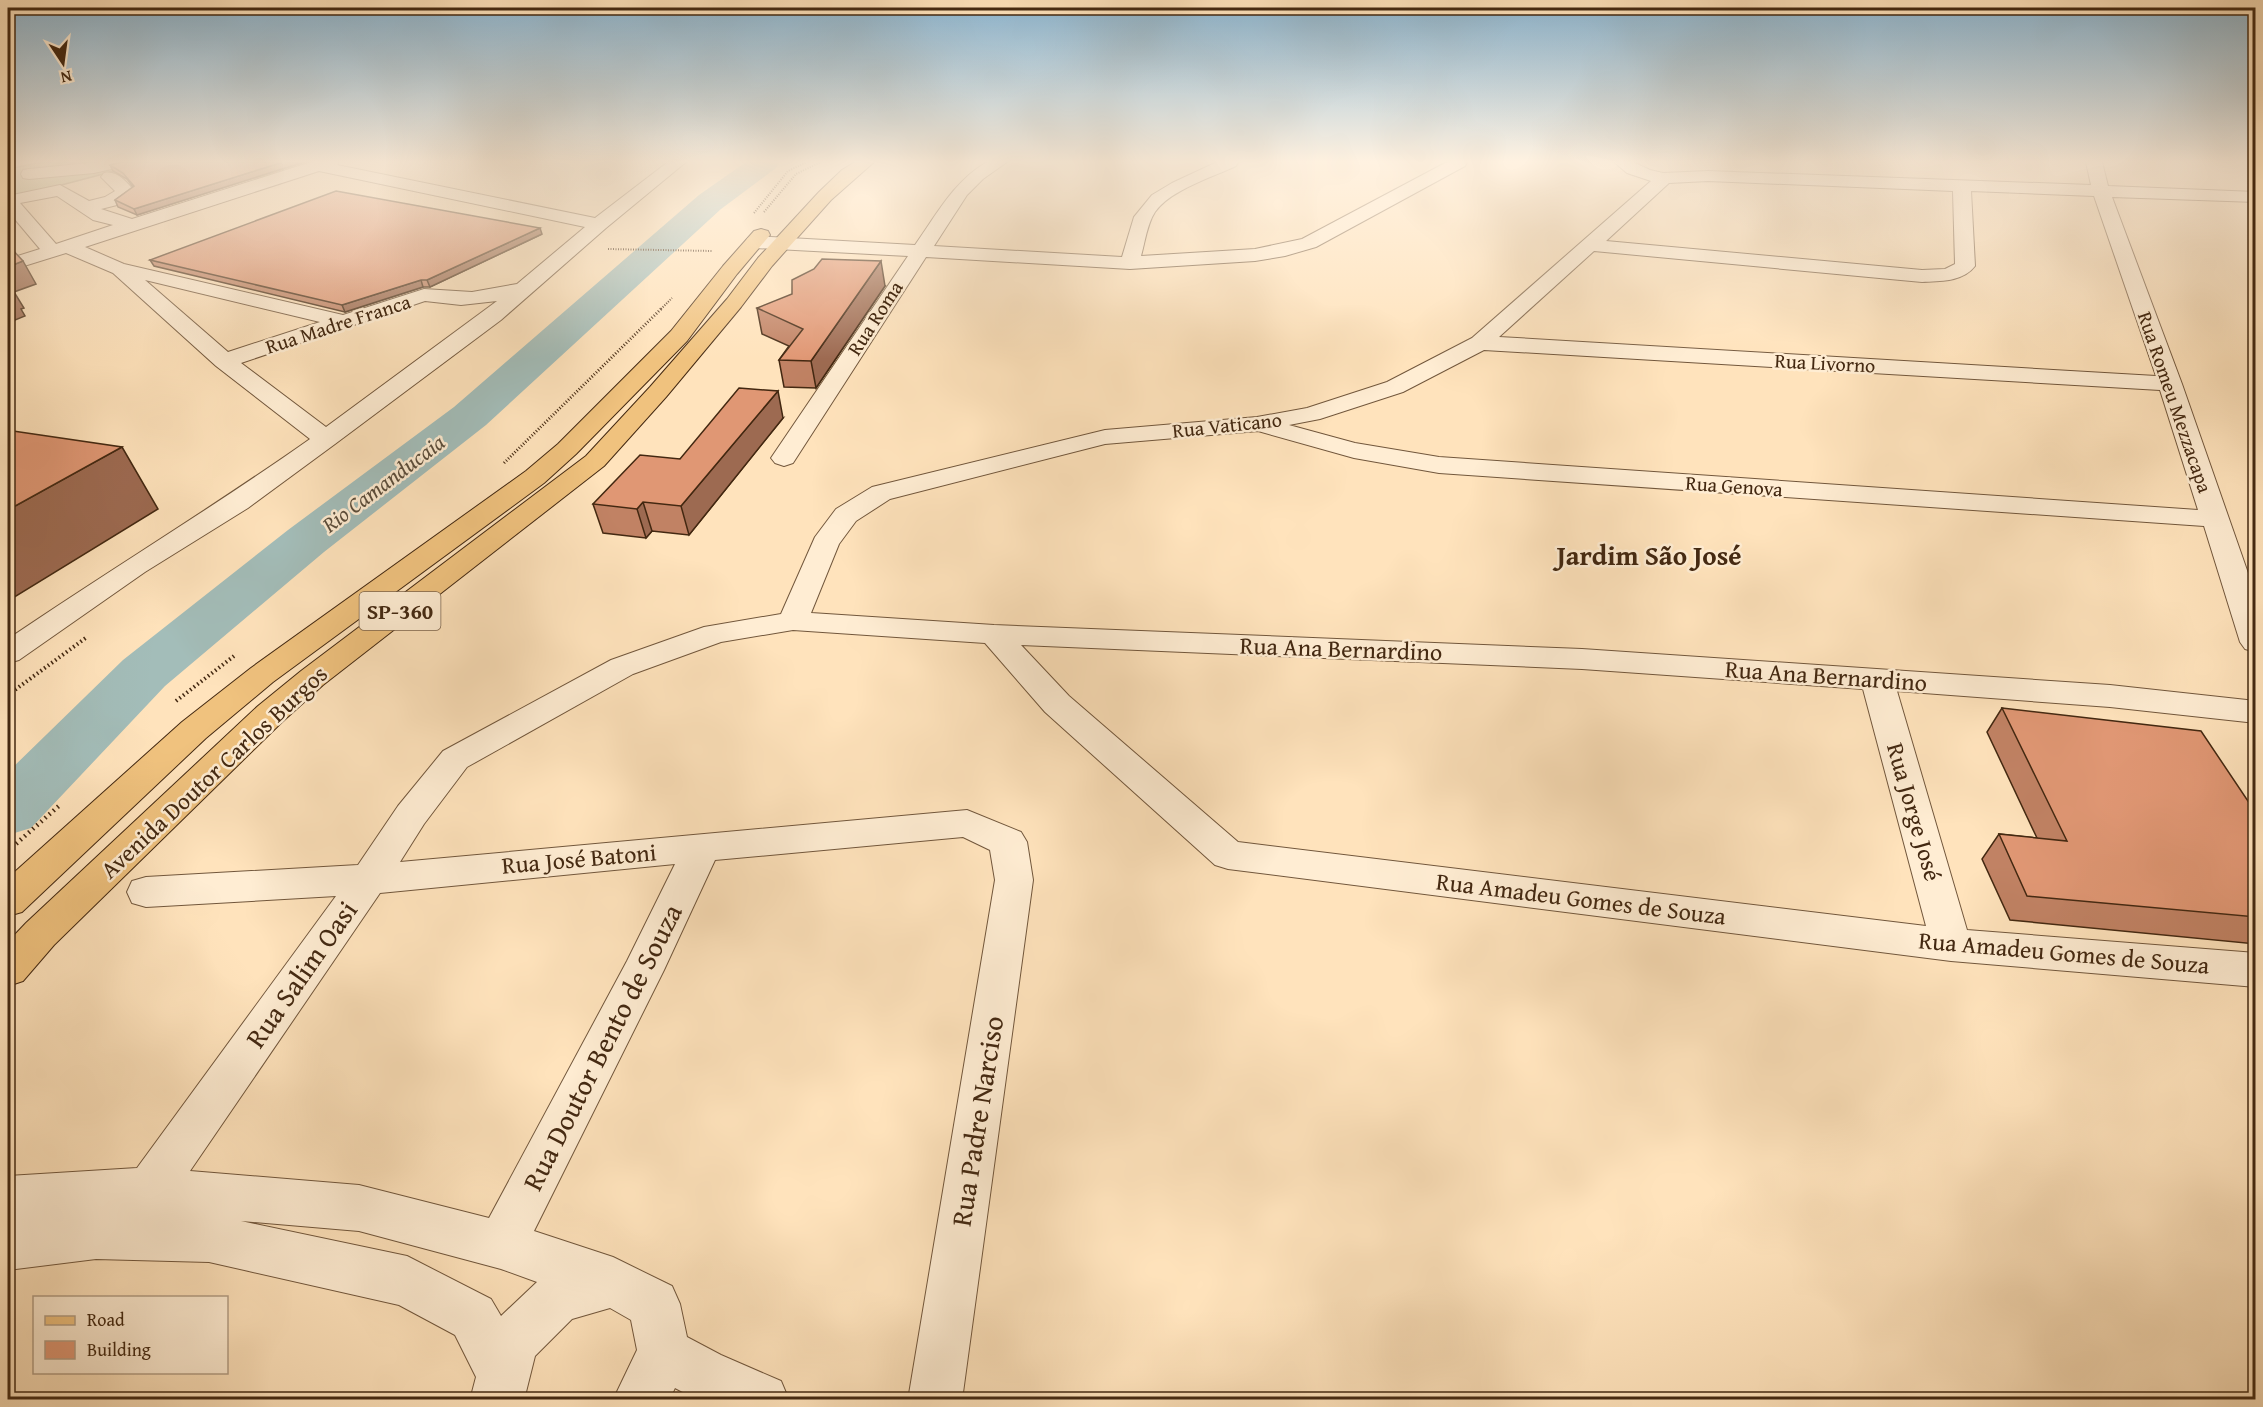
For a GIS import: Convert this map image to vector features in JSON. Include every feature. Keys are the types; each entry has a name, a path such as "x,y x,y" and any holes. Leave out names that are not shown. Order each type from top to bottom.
{"main road":[{"name":"Avenida Doutor Carlos Burgos","path":"8,901 194,730 262,675 535,477 567,449 679,336 730,270 765,231 771,228"},
{"name":"Avenida Doutor Carlos Burgos","path":"8,969 40,934 278,707 312,678 595,460 658,392 765,231"}],"street":[{"path":"37,228 59,248 118,268 343,321"},
{"path":"8,265 124,228"},
{"path":"8,653 135,566 237,502 326,439 493,315 595,228"},
{"name":"Rua Roma","path":"784,458 935,228"},
{"path":"1130,263 1140,228"},
{"path":"765,231 919,250 1130,263 1255,255 1285,250 1310,243 1338,228"},
{"name":"Rua Vaticano","path":"793,621 825,543 846,515 881,493 1105,438 1257,424 1311,414 1395,387 1480,343 1608,228"},
{"path":"1588,245 1922,276 1946,275 1959,272 1965,266 1964,228"},
{"name":"Rua Romeu Mezzacapa","path":"2115,228 2216,519 2242,556 2256,642"},
{"path":"118,268 224,361 326,439"},
{"name":"Rua Madre Franca","path":"224,361 424,296 452,300 486,298 522,288"},
{"name":"Rua Livorno","path":"1480,343 2170,384"},
{"name":"Rua Genova","path":"1257,424 1354,450 1439,465 2216,519"},
{"name":"Rua Ana Bernardino","path":"455,759 621,667 716,634 793,621 994,634 1582,659 2110,696 2256,712"},
{"name":"Rua Amadeu Gomes de Souza","path":"994,634 1057,704 1228,855 1951,945 2256,970"},
{"name":"Rua Jorge José","path":"1876,680 1951,945"},
{"name":"Rua Salim Oasi","path":"149,1190 369,879 411,815 455,759"},
{"name":"Rua José Batoni","path":"146,892 369,879 967,824 1008,842"},
{"name":"Rua Padre Narciso","path":"935,1400 1014,880 1008,842"},
{"name":"Rua Doutor Bento de Souza","path":"501,1245 643,970 702,848"},
{"path":"8,1199 149,1190 359,1208 501,1245 613,1282 654,1304 664,1353 640,1400"},
{"path":"8,1246 96,1235 209,1238 408,1281 473,1317 501,1387"},
{"path":"501,1387 512,1342 558,1298 613,1282"},
{"path":"664,1353 702,1374 762,1400"}],"path":[{"path":"599,249 683,251"},
{"path":"496,468 681,291"},
{"path":"173,704 199,681 237,654"},
{"path":"8,851 68,797"}],"building":[{"path":"237,228 540,228 427,280 342,305 150,260"},
{"path":"8,247 10,247 23,261 8,267"},
{"path":"822,259 881,261 811,361 779,360 803,329 757,308 792,294 792,280 814,269"},
{"path":"739,388 778,391 681,506 643,502 637,509 593,504 640,455 680,459"},
{"path":"13,431 122,447 8,510 8,434"},
{"path":"2002,708 2201,731 2256,813 2256,917 2027,896 1999,834 2067,841"}],"waterway":[{"name":"Rio Camanducaia","path":"8,811 144,673 306,541 470,416 681,228"}],"district":[{"name":"Jardim São José","path":"1649,556"}]}
